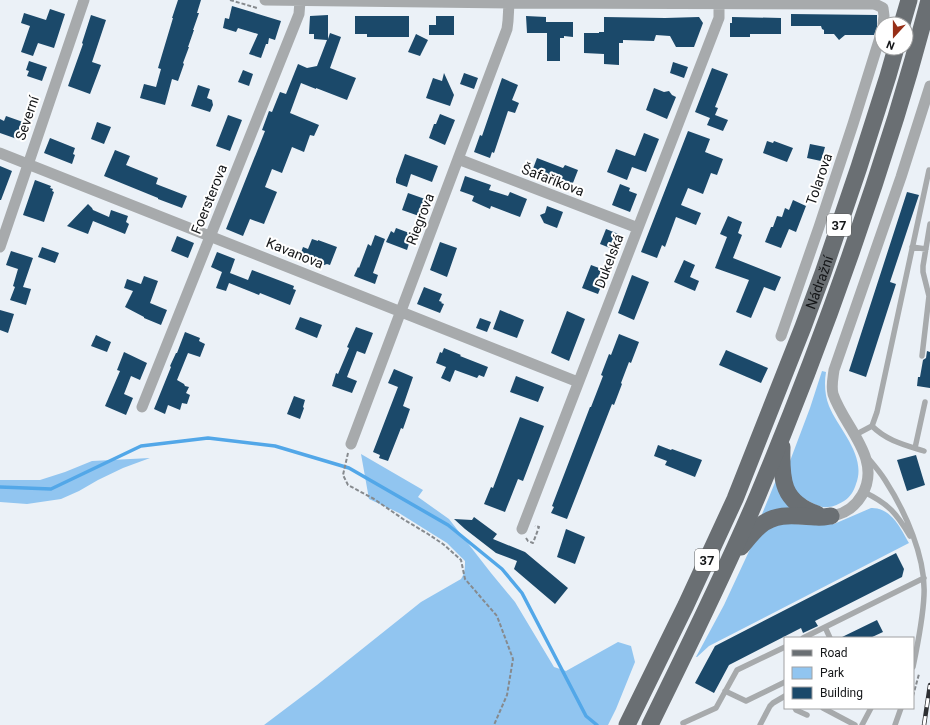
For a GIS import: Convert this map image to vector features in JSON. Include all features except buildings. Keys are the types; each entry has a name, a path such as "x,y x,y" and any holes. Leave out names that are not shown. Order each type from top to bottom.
{"main road":[{"path":"904,16 908,0"},
{"name":"Nádražní","path":"783,435 820,340 875,184 911,68 930,0"},
{"name":"Nádražní","path":"630,721 735,499 803,327 828,258 859,167 894,56"},
{"path":"783,435 782,471 788,494 798,505 818,515 831,516"},
{"name":"37","path":"650,725 730,559 783,435"},
{"path":"730,559 760,526 770,519 785,516 817,518 831,516"}],"street":[{"name":"Severní","path":"0,247 84,0"},
{"path":"265,0 484,1 509,3 873,4 883,8 884,16"},
{"name":"Foersterova","path":"142,407 299,14 300,1"},
{"name":"Riegrova","path":"351,444 507,29 509,3"},
{"name":"Dukelská","path":"522,529 719,18 719,4"},
{"name":"Tolarova","path":"781,336 851,132 874,56"},
{"path":"831,516 849,510 858,501 864,492 868,477 868,464 864,453 833,394 832,384 834,370 901,177 930,86"},
{"name":"Kavanova","path":"0,153 578,382"},
{"name":"Šafaříkova","path":"458,159 638,228"}],"lane":[{"path":"855,435 872,426 877,412 929,170"},
{"path":"922,356 929,296 923,266 930,224"},
{"path":"912,247 926,249"},
{"path":"915,448 925,402"},
{"path":"872,426 890,440 924,451"},
{"path":"864,453 885,480 904,514 918,553 923,573 924,594 922,614 914,661"},
{"path":"864,492 887,505 907,530 918,553"},
{"path":"805,637 924,578"},
{"path":"825,627 830,637"},
{"path":"683,723 716,708 737,670 784,647"},
{"path":"725,691 746,701 784,682"},
{"path":"760,725 770,706 784,697"},
{"path":"796,709 807,715"},
{"path":"825,709 855,725"},
{"path":"862,725 870,709"},
{"path":"895,725 901,709"}],"path":[{"path":"346,459 343,474 348,485 374,499 443,544 460,560 465,580 497,616 513,659 507,695 494,725"}],"green space":[{"path":"822,371 826,372 825,389 829,406 855,453 858,463 858,474 852,494 844,501 830,507 819,506 796,494 788,470"},
{"path":"361,454 423,490 418,497 449,519 515,602 554,667 566,671 618,642 631,646 635,662 608,725 264,725 421,602 461,579 463,575 465,561 447,543 399,513 369,499"},
{"path":"150,458 123,468 61,499 27,504 0,502 0,480 40,480 92,461"},
{"path":"776,480 795,510 760,519"},
{"path":"871,508 884,511 890,515 899,526 909,543 709,646 696,657 724,605 751,547 772,523 816,525 834,524"}],"waterway":[{"path":"0,487 51,489 141,446 208,438 275,446 349,468 448,525 502,569 522,593 586,716 597,725"}],"railway":[{"path":"924,725 930,685"}]}
